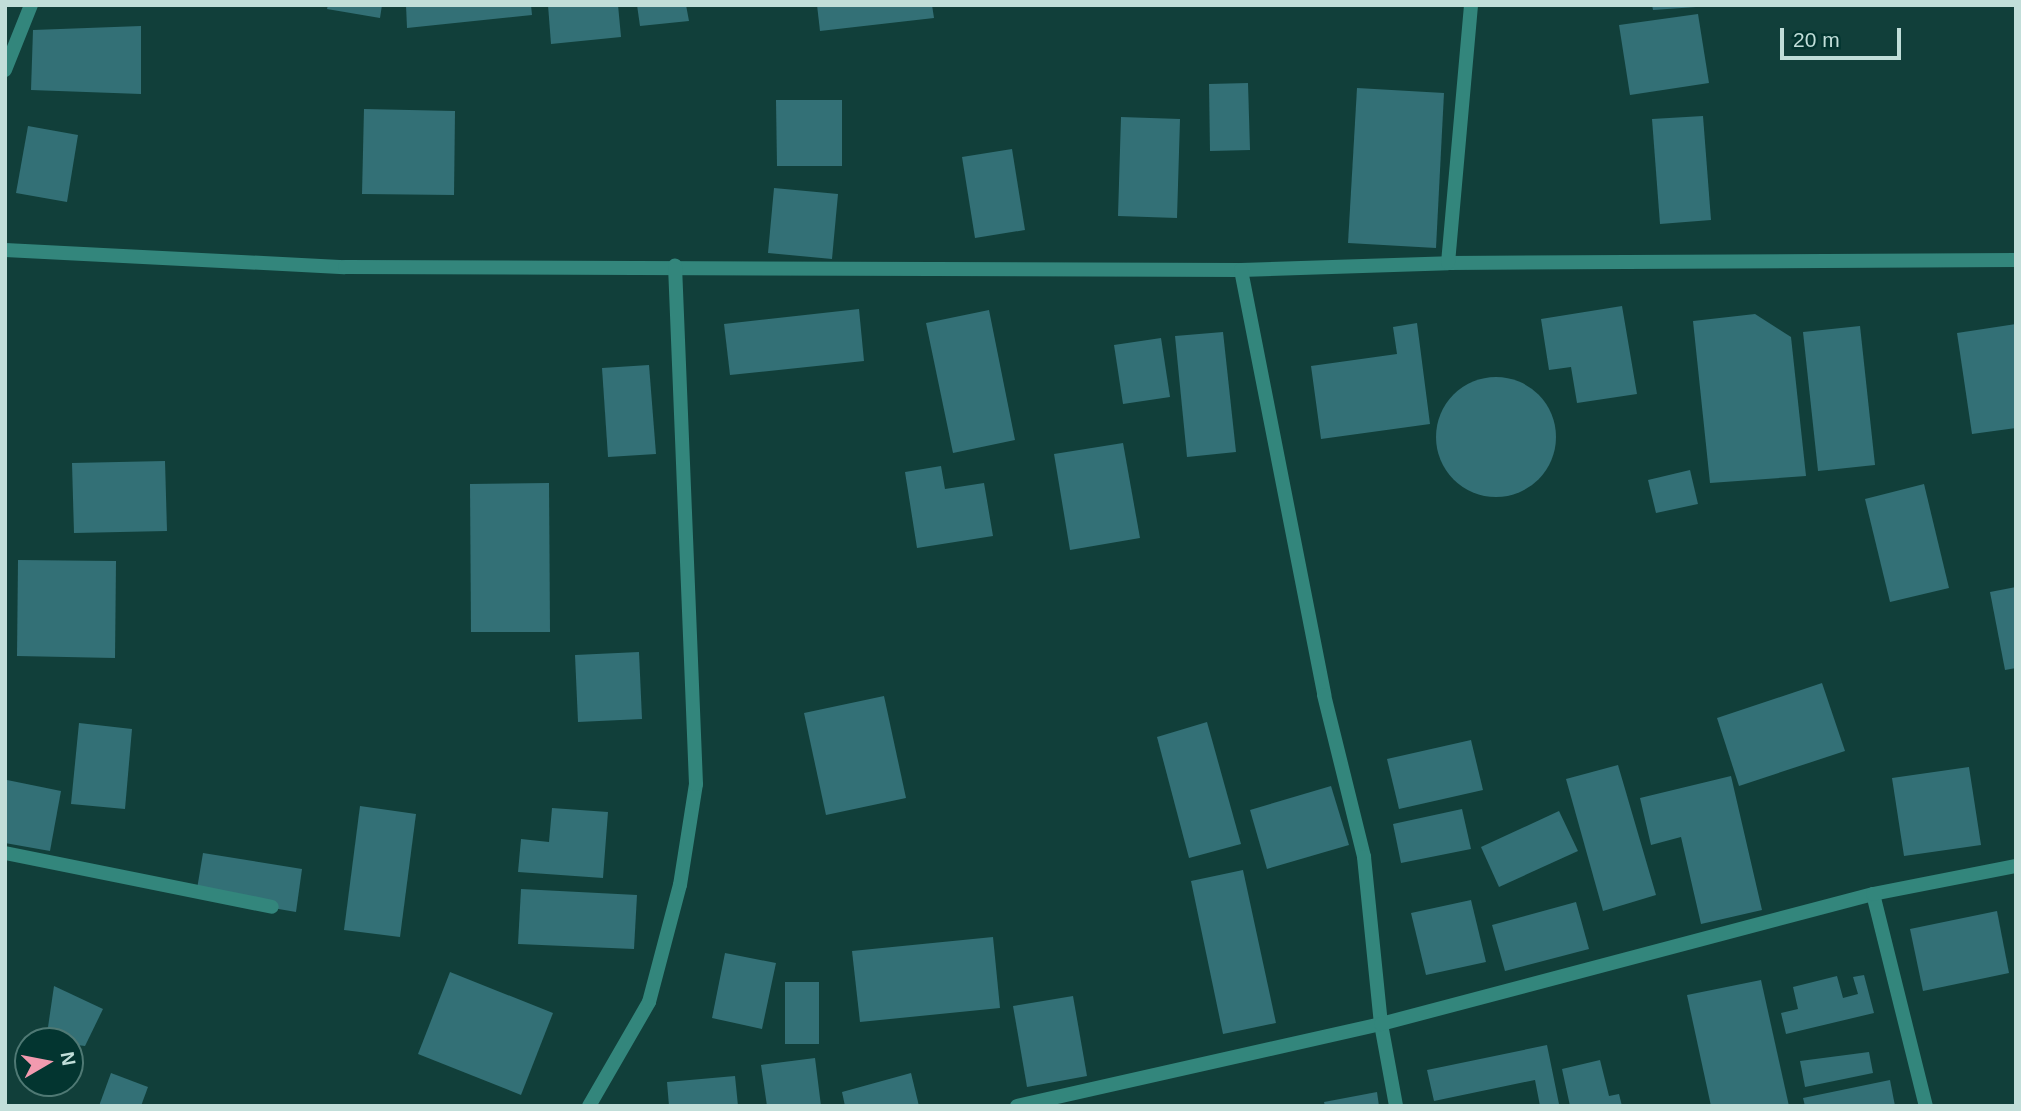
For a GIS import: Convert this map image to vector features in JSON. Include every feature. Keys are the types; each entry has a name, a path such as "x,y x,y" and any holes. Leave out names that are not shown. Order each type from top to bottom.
{"street":[{"path":"5,70 30,5"},
{"path":"1448,263 1471,5"},
{"path":"5,250 345,267 675,265 1241,270 1448,263 2016,260"},
{"path":"589,1106 649,1002 680,885 695,783 675,265"},
{"path":"1241,270 1324,695 1364,857 1381,1024 1396,1106"},
{"path":"5,853 272,907"},
{"path":"1017,1106 1381,1024 1873,894 2016,866"},
{"path":"1873,894 1926,1106"}],"building":[{"path":"328,5 382,5 380,18 327,9"},
{"path":"406,5 531,5 532,15 407,28"},
{"path":"548,5 618,5 621,37 551,44"},
{"path":"637,5 686,5 689,21 640,26"},
{"path":"817,5 932,5 934,18 820,31"},
{"path":"1652,5 1696,5 1696,7 1653,10"},
{"path":"1698,14 1709,83 1630,95 1619,25"},
{"path":"141,26 141,94 31,90 33,30"},
{"path":"1248,83 1250,150 1210,151 1209,84"},
{"path":"1357,88 1444,93 1436,248 1348,243"},
{"path":"776,100 842,100 842,166 777,166"},
{"path":"364,109 455,111 454,195 362,194"},
{"path":"1703,116 1711,220 1660,224 1652,119"},
{"path":"1121,117 1180,119 1177,218 1118,216"},
{"path":"28,126 78,135 67,202 16,193"},
{"path":"1012,149 1025,230 975,238 962,157"},
{"path":"774,188 838,194 832,259 768,253"},
{"path":"1622,306 1637,394 1577,403 1571,367 1549,370 1541,319"},
{"path":"859,309 864,361 730,375 724,324"},
{"path":"989,310 1015,440 953,453 926,323"},
{"path":"1755,314 1791,337 1806,476 1710,483 1693,321"},
{"path":"1417,323 1430,424 1321,439 1311,366 1397,354 1393,327"},
{"path":"2016,324 2016,428 1972,434 1957,333"},
{"path":"1860,326 1875,465 1818,471 1803,332"},
{"path":"1223,332 1236,452 1187,457 1175,336"},
{"path":"1161,338 1170,397 1123,404 1114,345"},
{"path":"649,365 656,454 608,457 602,368"},
{"path":"1496,377 1519,381 1539,394 1552,414 1556,437 1552,460 1539,480 1519,493 1496,497 1473,493 1453,480 1440,460 1436,437 1440,414 1453,394 1473,381"},
{"path":"1123,443 1140,538 1070,550 1054,454"},
{"path":"165,461 167,531 74,533 72,463"},
{"path":"941,466 945,489 984,483 993,536 917,548 905,472"},
{"path":"1690,470 1698,504 1656,513 1648,480"},
{"path":"549,483 550,632 471,632 470,484"},
{"path":"1924,484 1949,588 1890,602 1865,499"},
{"path":"18,560 116,561 115,658 17,656"},
{"path":"2016,587 2016,668 2005,670 1990,592"},
{"path":"639,652 642,719 578,722 575,655"},
{"path":"1822,683 1845,751 1739,786 1717,718"},
{"path":"884,696 906,798 826,815 804,713"},
{"path":"1207,722 1241,844 1189,858 1157,737"},
{"path":"79,723 132,729 125,809 71,804"},
{"path":"1471,740 1483,790 1399,809 1387,759"},
{"path":"1618,765 1656,895 1603,911 1566,779"},
{"path":"1969,767 1981,845 1904,856 1892,778"},
{"path":"1731,776 1762,910 1701,924 1681,837 1651,845 1640,798"},
{"path":"7,780 61,791 50,851 5,843"},
{"path":"1331,786 1349,845 1267,869 1250,810"},
{"path":"360,806 416,814 400,937 344,930"},
{"path":"552,808 608,812 603,878 518,872 521,839 549,842"},
{"path":"1462,809 1471,849 1401,863 1393,824"},
{"path":"1559,811 1578,851 1499,887 1481,847"},
{"path":"203,853 302,869 296,912 196,895"},
{"path":"1243,870 1276,1023 1223,1034 1191,881"},
{"path":"521,889 637,895 634,949 518,944"},
{"path":"1471,900 1486,962 1426,975 1411,913"},
{"path":"1576,902 1589,949 1505,971 1492,925"},
{"path":"1997,911 2009,973 1923,991 1910,929"},
{"path":"993,937 1000,1008 860,1022 852,951"},
{"path":"725,953 776,963 762,1029 712,1018"},
{"path":"450,972 553,1013 521,1095 418,1054"},
{"path":"1864,975 1874,1013 1786,1034 1781,1013 1798,1009 1793,987 1837,976 1843,998 1858,994 1853,977"},
{"path":"1761,980 1789,1106 1711,1106 1687,995"},
{"path":"785,982 819,982 819,1044 785,1044"},
{"path":"54,986 103,1009 85,1046 84,1027 48,1027"},
{"path":"1073,996 1087,1076 1027,1087 1013,1006"},
{"path":"1547,1045 1559,1104 1540,1106 1535,1080 1434,1101 1427,1070"},
{"path":"1869,1052 1873,1073 1805,1087 1800,1061"},
{"path":"815,1058 821,1106 767,1106 761,1065"},
{"path":"1600,1060 1609,1096 1619,1094 1622,1106 1570,1106 1562,1069"},
{"path":"111,1073 148,1087 141,1106 99,1106"},
{"path":"911,1073 919,1106 845,1106 842,1092"},
{"path":"735,1076 738,1106 669,1106 667,1082"},
{"path":"1890,1080 1895,1106 1805,1106 1803,1098"},
{"path":"1377,1092 1379,1106 1325,1106 1324,1102"}]}
